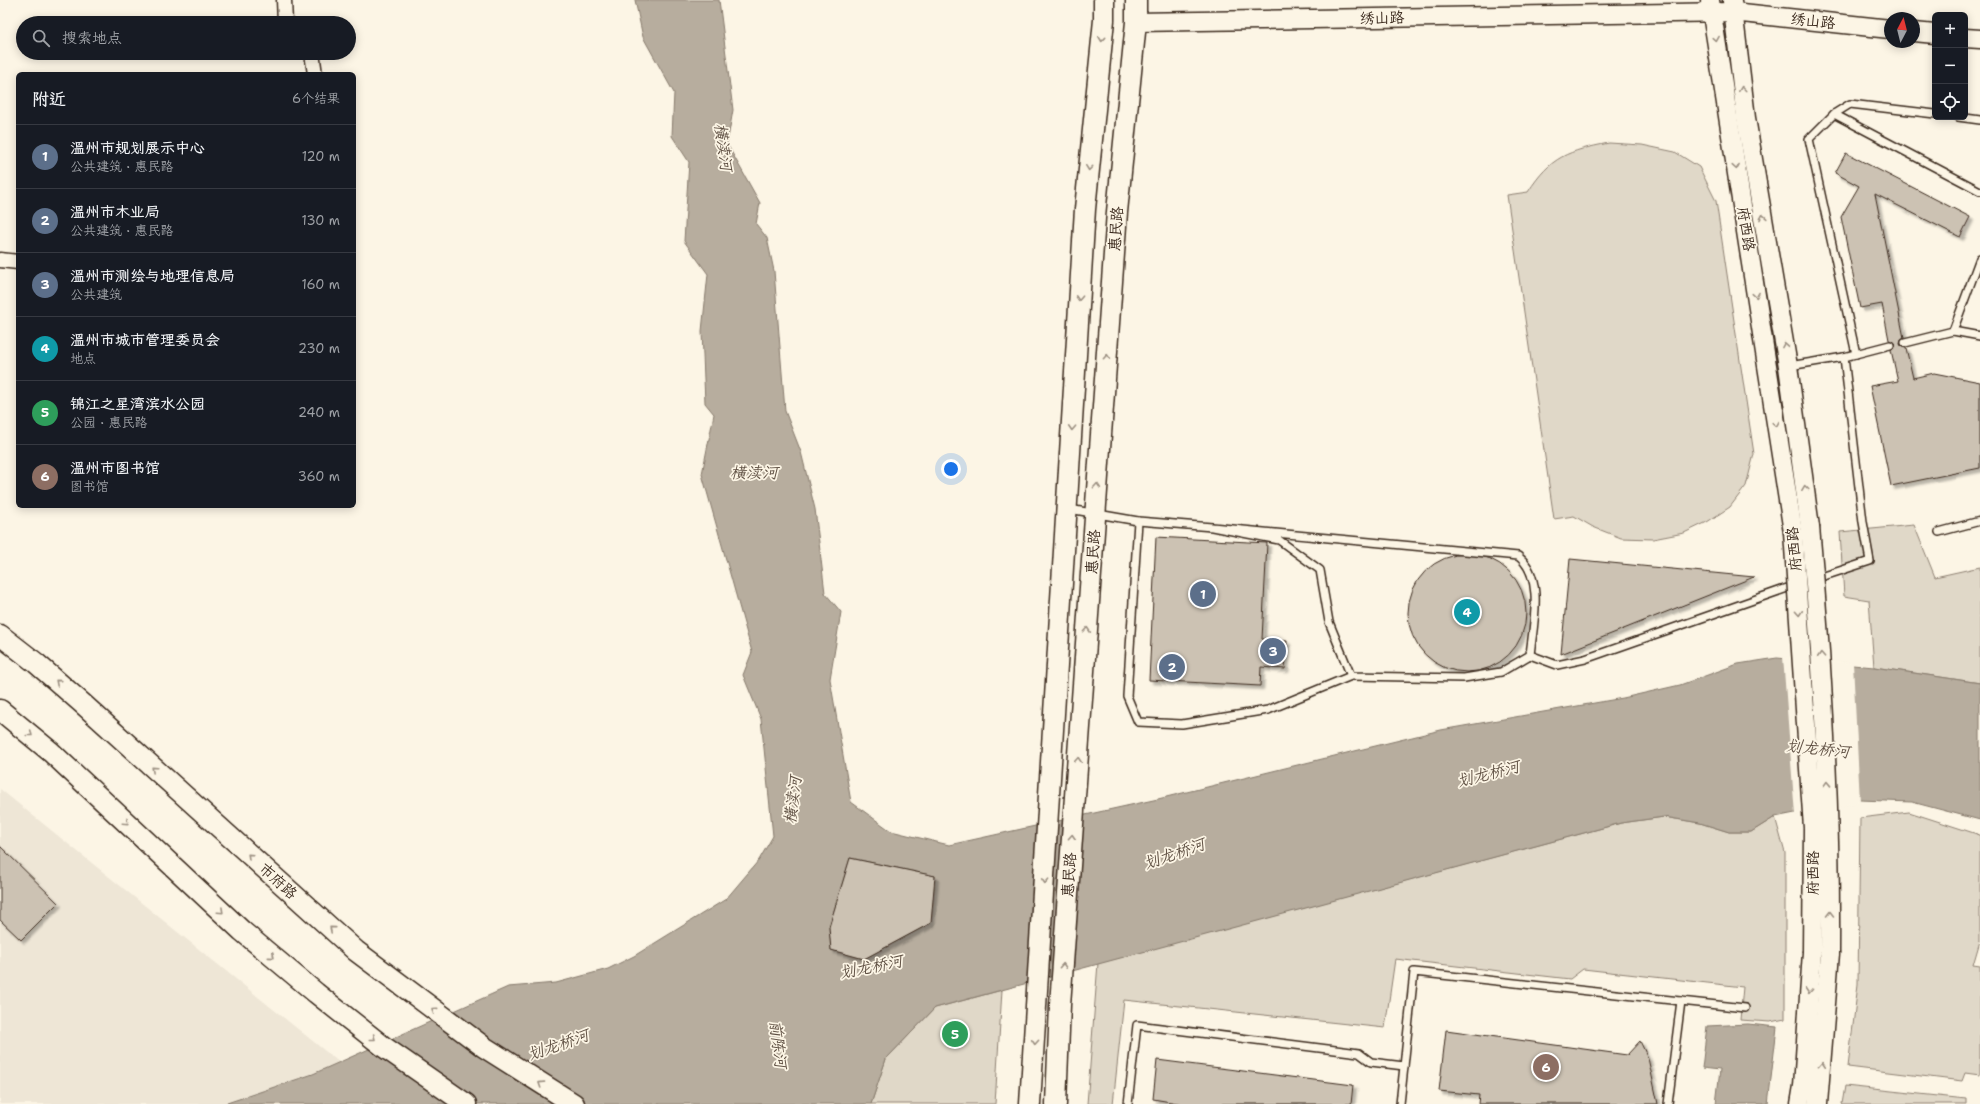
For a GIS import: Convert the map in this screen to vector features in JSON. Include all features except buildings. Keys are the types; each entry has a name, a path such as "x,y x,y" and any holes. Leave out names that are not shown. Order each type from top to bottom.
{"main road":[{"name":"惠民路","path":"1030,1104 1038,1003 1085,209 1104,20 1104,0"},
{"name":"惠民路","path":"1056,1104 1060,1005 1095,513 1117,212 1136,22 1136,0"},
{"name":"市府路","path":"0,635 36,663 71,694 356,951 484,1047 574,1104"},
{"path":"0,710 51,752 242,931 384,1047 466,1104"}],"street":[{"path":"284,0 285,16"},
{"name":"府西路","path":"1711,6 1821,643 1830,887 1830,953 1818,1104"},
{"name":"绣山路","path":"1136,22 1732,6 1884,28"},
{"name":"府西路","path":"1732,6 1746,118 1788,366 1802,529 1813,828 1812,952 1803,1086 1800,1104"},
{"path":"1920,33 1932,34"},
{"path":"1968,38 1980,39"},
{"path":"313,60 315,72"},
{"path":"0,260 16,262"}],"lane":[{"path":"1856,354 1809,139 1834,114 1850,104 1932,114"},
{"path":"1834,114 1980,191"},
{"path":"1968,118 1980,120"},
{"path":"1953,331 1980,258"},
{"path":"1905,343 1953,331 1980,336"},
{"path":"1788,366 1844,357 1890,345"},
{"path":"1810,581 1870,561 1863,522 1844,357"},
{"path":"1067,508 1138,521 1518,556 1526,563 1535,588 1530,655"},
{"path":"1138,521 1127,696 1138,722 1182,724 1268,710 1351,676 1464,678 1501,672 1530,655"},
{"path":"1938,532 1980,521"},
{"path":"1212,527 1279,540 1320,570 1329,622 1351,676"},
{"path":"1530,655 1557,665 1584,659 1802,583"},
{"path":"1400,1104 1414,972 1745,1008"},
{"path":"1668,1104 1681,1001"},
{"path":"1128,1104 1137,1025 1359,1053 1372,1062 1404,1066"}],"shaded area":[{"path":"1609,143 1642,145 1675,152 1699,167 1716,201 1754,454 1746,486 1730,507 1707,522 1684,533 1653,539 1621,538 1593,527 1574,516 1554,519 1507,195 1528,192 1545,170 1562,157 1582,149"},
{"path":"1914,525 1935,577 1980,567 1980,683 1874,667 1869,600 1844,596 1840,532"},
{"path":"0,789 340,1063 313,1074 224,1104 0,1104"},
{"path":"1909,812 1980,835 1980,941 1973,965 1980,966 1980,1075 1965,1073 1962,1081 1848,1067 1858,984 1860,818"},
{"path":"1664,817 1700,823 1729,832 1751,832 1775,817 1785,853 1785,1019 1770,1022 1740,1020 1743,987 1583,969 1570,979 1395,959 1385,1028 1124,1000 1113,1104 1087,1104 1098,963 1621,823"},
{"path":"1002,990 995,1104 871,1104 886,1059 935,1008"},
{"path":"1845,1086 1966,1099 1966,1104 1842,1104"}],"water":[{"path":"635,0 719,0 733,110 727,144 760,203 756,224 767,238 774,271 785,411 801,452 815,509 825,593 841,612 830,679 851,802 891,831 949,845 1158,799 1441,730 1623,698 1680,685 1738,664 1777,658 1874,667 1980,683 1980,820 1912,802 1860,800 1775,817 1751,832 1729,832 1700,823 1664,817 1621,823 935,1008 886,1059 871,1104 224,1104 313,1074 508,987 556,983 608,969 634,956 726,899 759,860 773,836 761,719 743,675 752,652 702,474 714,414 705,403 702,331 708,274 684,241 689,162 672,136 674,93 643,37","holes":["850,858 935,876 931,923 864,959 831,950 829,927"]},
{"path":"1748,1024 1777,1027 1768,1104 1716,1104 1720,1070 1702,1068 1707,1026"}],"pier":[{"path":"1783,657 1853,663 1860,802 1795,815"}],"place":[{"name":"温州市规划展示中心","path":"1203,594"},
{"name":"温州市城市管理委员会","path":"1467,612"},
{"name":"温州市测绘与地理信息局","path":"1273,651"},
{"name":"温州市木业局","path":"1172,667"},
{"name":"锦江之星湾滨水公园","path":"955,1034"},
{"name":"温州市图书馆","path":"1546,1067"}],"water label":[{"name":"横渎河","path":"724,147"},
{"name":"横渎河","path":"754,472"},
{"name":"划龙桥河","path":"1818,748"},
{"name":"划龙桥河","path":"1488,773"},
{"name":"横渎河","path":"792,800"},
{"name":"划龙桥河","path":"1174,853"},
{"name":"划龙桥河","path":"871,966"},
{"name":"划龙桥河","path":"558,1044"},
{"name":"前陈河","path":"779,1044"}]}
